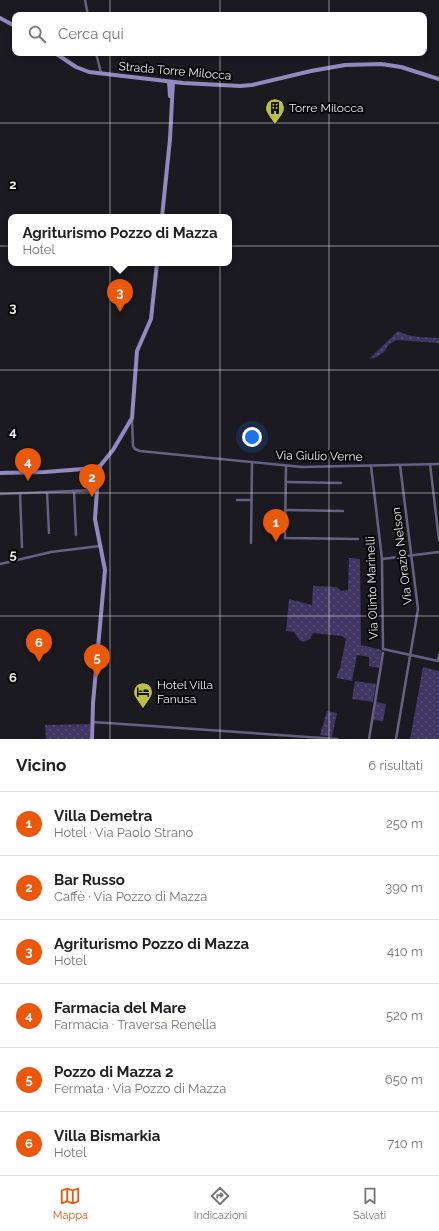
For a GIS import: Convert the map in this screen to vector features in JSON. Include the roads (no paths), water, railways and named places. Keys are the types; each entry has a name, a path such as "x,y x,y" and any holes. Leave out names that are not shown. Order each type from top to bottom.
{"street":[{"path":"85,0 87,12"},
{"path":"0,18 12,24"},
{"name":"Strada Torre Milocca","path":"60,56 83,70 101,74 183,84 247,86 311,71 354,64 381,64 401,67 439,79"},
{"path":"97,56 101,74"},
{"path":"171,82 173,90 171,103"},
{"path":"162,214 170,139 171,82"},
{"path":"173,90 176,86 183,84"},
{"path":"0,473 45,472 96,468 100,466 113,450 132,418 137,352 151,319 157,266"},
{"name":"Via Giulio Verne","path":"132,418 133,446 137,450 302,467 439,464"},
{"path":"251,543 252,462"},
{"path":"430,464 439,540"},
{"name":"Via Orazio Nelson","path":"396,739 418,609 400,465"},
{"path":"92,739 92,722 104,570 96,519 100,466"},
{"path":"286,466 284,538 358,539"},
{"name":"Via Olinto Marinelli","path":"371,466 382,559 383,649 438,661 439,655"},
{"path":"286,482 341,483"},
{"path":"0,494 97,490"},
{"path":"74,491 76,535"},
{"path":"47,492 48,534"},
{"path":"20,493 22,547"},
{"path":"237,500 252,500"},
{"path":"285,510 342,511"},
{"path":"0,564 51,552 100,546"},
{"path":"382,559 439,552"},
{"path":"369,739 383,653"},
{"path":"92,722 338,739"}],"place":[{"name":"Torre Milocca","path":"275,125"},
{"name":"Agriturismo Pozzo di Mazza","path":"120,312"},
{"name":"Farmacia del Mare","path":"28,481"},
{"name":"Bar Russo","path":"92,497"},
{"name":"Villa Demetra","path":"276,542"},
{"name":"Villa Bismarkia","path":"39,662"},
{"name":"Pozzo di Mazza 2","path":"97,677"},
{"name":"Hotel Villa Fanusa","path":"143,709"}]}
